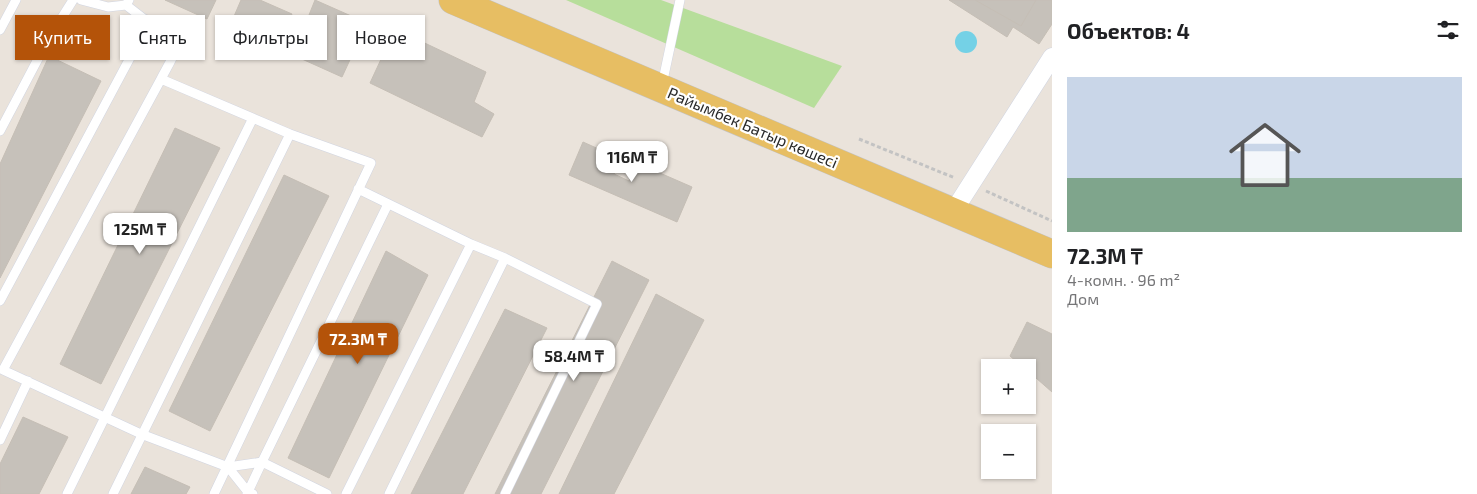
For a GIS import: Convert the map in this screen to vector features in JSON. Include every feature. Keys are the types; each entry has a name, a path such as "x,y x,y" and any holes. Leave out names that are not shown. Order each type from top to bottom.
{"main road":[{"name":"Райымбек Батыр көшесі","path":"453,0 1052,254"}],"street":[{"path":"953,212 1052,57"}],"lane":[{"path":"0,30 16,0"},
{"path":"0,131 49,38 73,0"},
{"path":"81,0 108,7 128,3 140,15"},
{"path":"662,88 680,0"},
{"path":"0,301 130,60"},
{"path":"170,60 2,373 28,382 141,434 228,467 250,493 262,462 388,204"},
{"path":"161,79 290,134 371,163 214,494"},
{"path":"67,494 252,118"},
{"path":"113,494 290,134"},
{"path":"358,189 598,304 505,494"},
{"path":"346,494 471,244"},
{"path":"389,494 505,258"},
{"path":"0,440 28,382"},
{"path":"228,467 262,462 327,494"}],"green space":[{"path":"566,0 661,0 842,66 814,108"}],"water":[{"path":"966,31 974,34 977,42 974,50 966,53 958,50 955,42 958,34"}],"building":[{"path":"165,0 216,0 207,19 205,15 198,15"},
{"path":"241,0 260,0 292,14 292,15 235,15"},
{"path":"315,0 349,15 337,15 337,60 350,60 342,77 304,60 327,60 327,15 309,15"},
{"path":"949,0 1052,0 1052,24 1039,44 1013,27 1007,37"},
{"path":"975,0 1036,0 1021,26"},
{"path":"425,43 486,72 474,102 494,114 482,137 370,83 381,60 425,60"},
{"path":"47,60 57,60 101,81 0,278 0,164"},
{"path":"175,128 220,148 101,384 60,364"},
{"path":"583,142 621,159 614,174 629,181 637,163 692,187 677,222 569,175"},
{"path":"284,175 329,196 210,431 169,411"},
{"path":"386,251 428,275 329,478 288,458"},
{"path":"612,261 649,280 541,494 495,494"},
{"path":"656,294 704,320 614,494 559,494"},
{"path":"505,309 547,328 463,494 411,494"},
{"path":"1027,322 1052,334 1052,392 1036,378 1036,359 1014,359 1010,356"},
{"path":"23,417 68,437 39,494 0,494 0,464"},
{"path":"145,467 190,487 186,494 131,494"}]}
